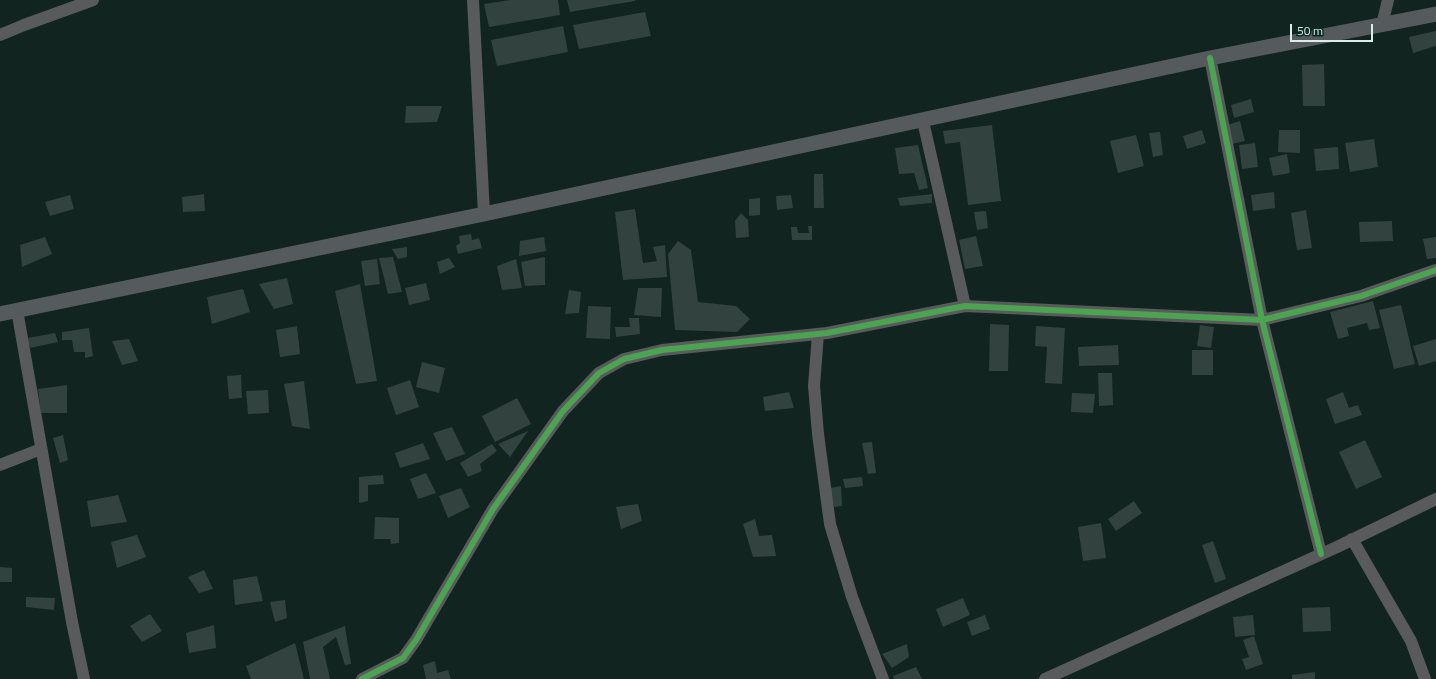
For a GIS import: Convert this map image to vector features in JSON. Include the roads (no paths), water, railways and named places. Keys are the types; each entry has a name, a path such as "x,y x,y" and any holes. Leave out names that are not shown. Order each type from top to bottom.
{"main road":[{"path":"0,314 484,214 923,121 1210,58 1436,14"}],"street":[{"path":"0,35 24,24 93,0"},
{"path":"473,0 484,214"},
{"path":"1382,25 1388,0"},
{"path":"1210,58 1262,320 1321,554"},
{"path":"923,121 965,306"},
{"path":"362,679 403,658 416,640 493,509 563,411 599,373 624,359 662,350 818,334 965,306 1262,320 1361,296 1436,270"},
{"path":"17,310 72,622 84,679"},
{"path":"818,334 814,386 818,434 830,524 852,597 883,679"},
{"path":"0,465 41,449"},
{"path":"1045,679 1321,554 1436,498"},
{"path":"1352,539 1411,641 1425,679"}]}
